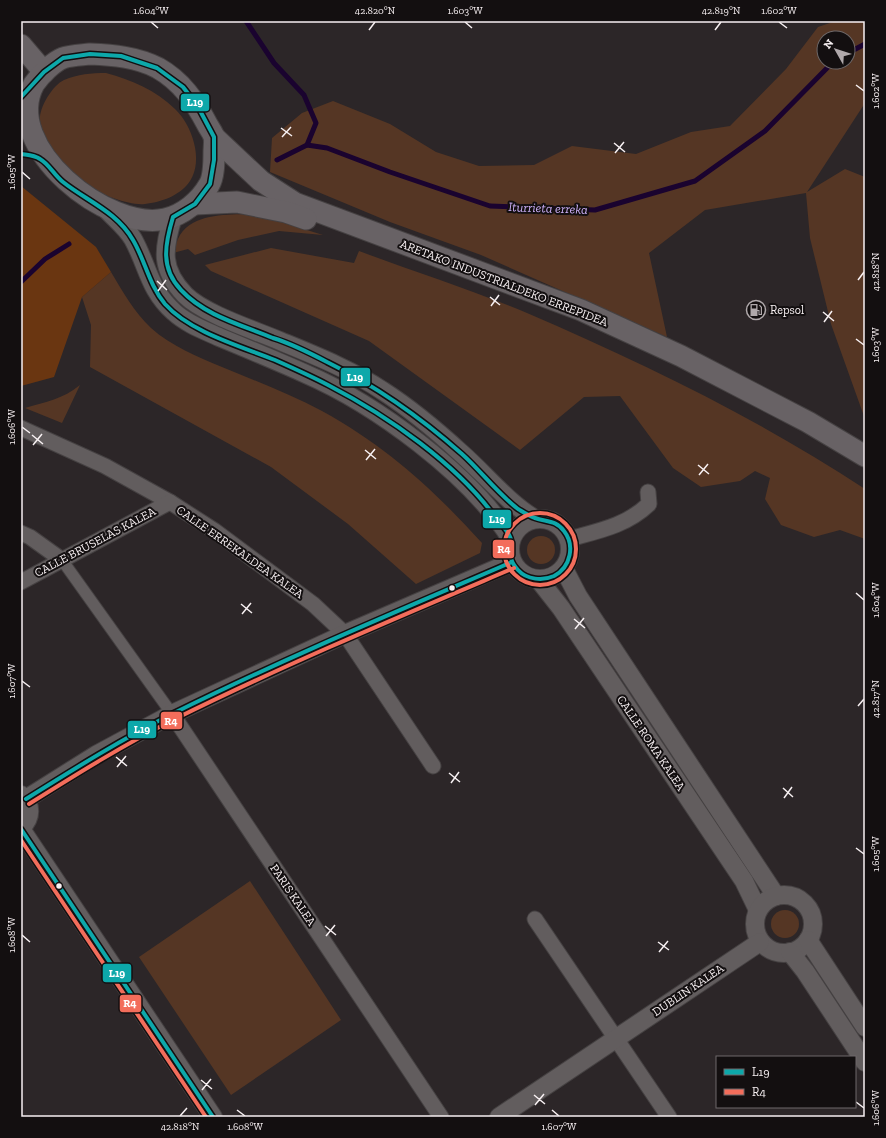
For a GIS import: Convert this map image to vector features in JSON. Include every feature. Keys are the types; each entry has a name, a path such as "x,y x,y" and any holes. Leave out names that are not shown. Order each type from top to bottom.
{"main road":[{"path":"21,45 44,72"},
{"path":"90,54 121,56 157,68 183,87 197,104 214,137 214,160 210,184 195,204 173,217 154,222 135,218 105,208 84,197 30,155 22,114 24,95 44,72 63,58 90,54"},
{"name":"ARETAKO INDUSTRIALDEKO ERREPIDEA","path":"214,137 262,181 295,203 588,313 681,356 808,422 865,456"},
{"name":"ARETAKO INDUSTRIALDEKO ERREPIDEA","path":"195,204 237,202 286,212 575,319 699,376 801,430 865,468"}],"street":[{"path":"105,208 133,240 156,292 174,313 195,326 313,377 351,396 390,421 458,477 493,514 511,539"},
{"path":"173,217 166,237 164,256 169,274 186,296 227,320 334,365 382,390 421,419 461,453 519,509 535,519 549,520 561,528 569,539 569,560 564,569 552,577 539,580 528,578 518,572 512,562 509,551 511,539 520,526 535,519"},
{"name":"CALLE ERREKALDEA KALEA","path":"21,428 105,466 170,502 215,531 271,572 313,604 345,634"},
{"path":"569,539 610,527 637,515 649,504 648,492"},
{"name":"CALLE BRUSELAS KALEA","path":"21,582 170,502"},
{"path":"21,533 30,537 62,560 172,714"},
{"path":"214,1117 21,828 29,815 30,807 23,797 172,714 345,634 512,562"},
{"name":"CALLE ROMA KALEA","path":"564,569 578,596 776,896"},
{"name":"CALLE ROMA KALEA","path":"539,580 561,608 740,875 758,910"},
{"path":"345,634 433,766"},
{"name":"PARIS KALEA","path":"172,714 441,1117"},
{"path":"788,895 799,899 808,906 812,917 813,929 808,940 797,950 779,953 769,949 760,942 756,932 755,920 758,910 769,898 776,896 788,895"},
{"path":"535,919 669,1117"},
{"path":"808,940 865,1027"},
{"name":"DUBLIN KALEA","path":"499,1117 760,942"},
{"path":"790,952 805,971 865,1062"}],"shaded area":[{"path":"836,21 865,21 865,103 807,192 845,169 865,177 863,219 865,271 865,419 831,324 810,238 806,193 705,210 649,253 667,337 481,255 390,222 270,172 272,138 302,113 333,101 390,124 436,152 479,166 534,165 572,146 636,154 691,132 730,126 786,69 818,27"},
{"path":"106,73 143,86 167,102 181,116 191,133 196,153 196,163 194,173 190,181 181,191 157,202 134,204 127,202 110,197 78,181 68,173 55,155 43,132 40,120 44,103 51,91 64,80 74,76"},
{"path":"21,186 96,247 111,272 82,297 54,377 21,386"},
{"path":"245,214 278,221 323,235 279,231 238,240 195,255 188,249 173,253 180,235 193,223 210,217"},
{"path":"271,248 354,263 359,251 527,313 657,372 784,439 865,489 865,539 840,530 814,537 781,525 765,499 770,478 755,471 740,481 701,487 673,468 620,396 584,397 520,450 369,341 211,271 205,265"},
{"path":"111,272 129,302 139,315 151,328 176,346 285,393 322,411 388,454 445,504 482,543 480,553 416,584 348,524 271,467 90,367 91,325 82,297"},
{"path":"80,385 62,423 25,408 61,397"},
{"path":"541,536 551,540 555,550 551,560 541,564 531,560 527,550 531,540"},
{"path":"250,881 341,1020 231,1095 139,957"},
{"path":"785,910 795,914 799,924 795,934 785,938 775,934 771,924 775,914"}],"waterway":[{"path":"246,21 274,63 304,95 316,123 307,145"},
{"name":"Iturrieta erreka","path":"856,49 865,44"},
{"name":"Iturrieta erreka","path":"277,160 307,145 327,148 390,172 490,206 595,210 695,181 765,131 825,70"},
{"name":"Iturrieta erreka","path":"21,282 45,259 69,244"}],"transit line":[{"name":"L19","path":"21,97 44,72 63,58 90,54 121,56 157,68 183,87 197,105 214,137 214,160 210,184 195,204 173,217 166,246 166,255 167,264 174,282 191,299 212,313 314,355 364,382 398,403 462,454 503,496 518,509 533,517 554,523 561,527 567,537 570,549 570,555 564,567 560,572 550,578 535,579 526,576 518,570 512,562 511,540 509,534 480,498 462,479 442,460 420,443 397,426 351,397 309,375 216,337 188,323 175,314 165,304 155,289 133,240 119,222 110,214 63,182 43,161 30,155 21,154"},
{"name":"R4","path":"533,513 547,513 566,523 576,542 576,549 576,556 566,575 547,585 533,585 514,575 504,556 504,542 514,523 533,513"},
{"name":"L19","path":"26,799 116,744 172,714 298,655 512,562"},
{"name":"R4","path":"29,804 119,749 175,719 386,622 514,568"},
{"name":"L19","path":"21,829 213,1117"},
{"name":"R4","path":"21,840 206,1117"}],"place":[{"name":"Repsol","path":"756,310"}]}
